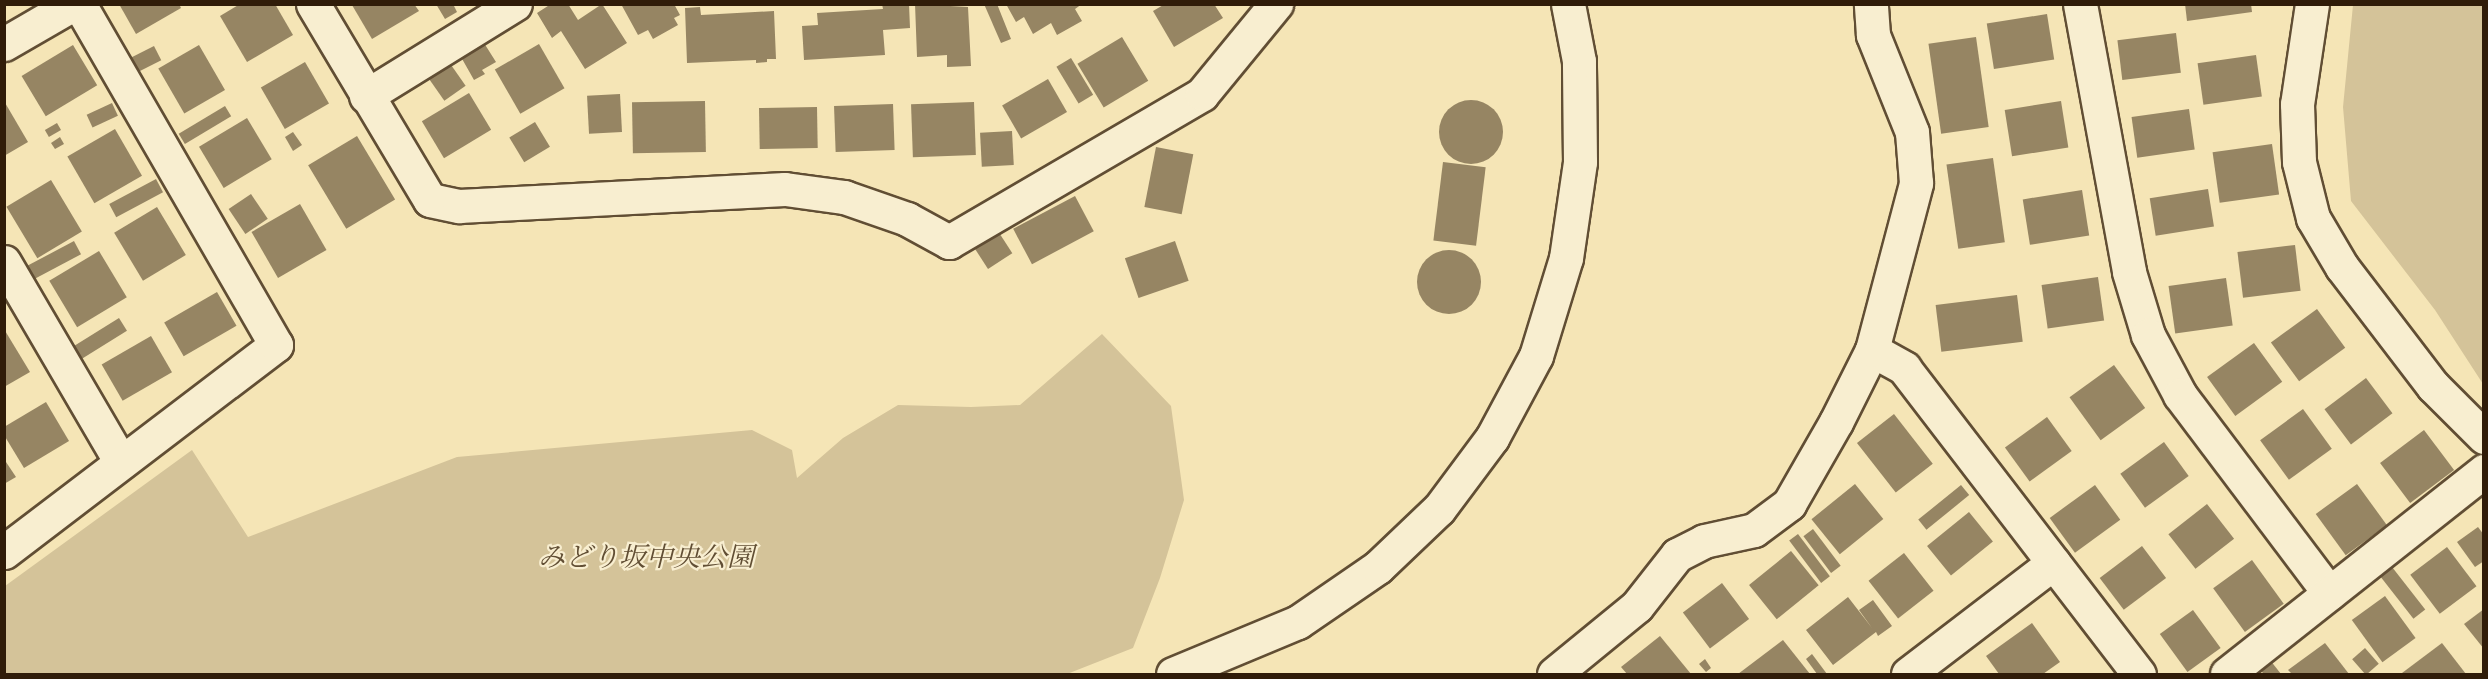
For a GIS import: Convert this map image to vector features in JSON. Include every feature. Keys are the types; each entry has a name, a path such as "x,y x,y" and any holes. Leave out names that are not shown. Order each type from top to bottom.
{"street":[{"path":"4,45 73,4"},
{"path":"4,552 276,345 79,4"},
{"path":"313,4 430,200 459,206 785,189 844,196 907,219 949,242 1202,94 1276,4"},
{"path":"366,96 515,4"},
{"path":"1173,675 1298,622 1378,567 1439,509 1492,438 1536,356 1566,258 1580,162 1579,61 1568,4"},
{"path":"1554,675 1637,606 1677,555 1704,541 1754,530 1789,504 1836,422 1872,350 1916,183 1912,132 1873,35 1871,4"},
{"path":"2080,4 2129,272 2148,335 2180,395 2329,593"},
{"path":"2312,4 2297,104 2299,162 2313,218 2342,267 2433,386 2484,437"},
{"path":"4,262 121,462"},
{"path":"1872,350 1904,368 2139,675"},
{"path":"2227,675 2484,471"},
{"path":"1908,675 2054,563"}],"green space":[{"path":"2353,5 2483,5 2483,384 2435,310 2351,201 2343,107"},
{"name":"みどり坂中央公園","path":"1102,334 1171,406 1184,500 1160,578 1133,648 1067,674 5,674 5,586 192,450 248,537 457,457 752,430 792,450 797,478 843,438 898,405 971,407 1020,405"}],"building":[{"path":"119,4 179,4 181,8 136,34"},
{"path":"240,4 275,4 293,35 247,62 220,16"},
{"path":"414,4 419,11 372,39 352,5"},
{"path":"436,4 453,4 457,12 445,19"},
{"path":"551,4 568,4 578,20 602,4 627,43 585,69 561,31 552,38 537,13"},
{"path":"621,4 674,4 680,15 674,18 678,25 653,39 648,30 638,35"},
{"path":"882,4 909,4 910,28 883,30 885,55 804,60 802,26 818,25 817,13 883,9"},
{"path":"915,4 968,7 971,66 947,67 947,55 917,57"},
{"path":"984,4 997,4 1011,39 1001,43"},
{"path":"1006,4 1082,4 1075,9 1082,21 1057,35 1051,23 1033,34 1024,17 1016,22"},
{"path":"1165,4 1214,4 1223,18 1174,47 1153,11"},
{"path":"2185,4 2251,4 2252,12 2187,21"},
{"path":"700,7 701,15 774,11 776,59 756,63 756,60 687,63 685,8"},
{"path":"2047,14 2054,59 1994,69 1987,24"},
{"path":"2176,33 2181,73 2122,80 2117,40"},
{"path":"1122,37 1148,81 1104,107 1077,64"},
{"path":"1976,37 1989,127 1941,134 1928,44"},
{"path":"484,43 496,62 482,70 485,74 474,80 461,57"},
{"path":"539,44 564,88 520,114 495,70"},
{"path":"73,45 97,85 46,116 22,76"},
{"path":"199,45 225,90 184,114 158,68"},
{"path":"154,46 161,60 139,72 132,57"},
{"path":"2256,55 2262,97 2203,105 2198,63"},
{"path":"1071,58 1093,95 1079,104 1056,67"},
{"path":"305,62 329,104 285,129 261,88"},
{"path":"449,62 466,86 444,101 428,77"},
{"path":"1048,79 1067,112 1021,138 1002,106"},
{"path":"469,93 491,130 444,158 422,121"},
{"path":"620,94 622,132 589,134 587,96"},
{"path":"1465,100 1477,100 1494,109 1501,120 1503,132 1501,144 1494,155 1477,164 1465,164 1453,159 1444,150 1439,138 1439,126 1444,114 1453,105"},
{"path":"4,101 28,142 4,156"},
{"path":"705,101 706,152 633,153 632,102"},
{"path":"2061,101 2068,147 2012,156 2005,110"},
{"path":"974,102 976,155 913,157 911,104"},
{"path":"112,103 118,116 93,128 87,115"},
{"path":"893,104 895,150 836,152 834,106"},
{"path":"225,106 231,116 185,144 179,134"},
{"path":"817,107 818,148 760,149 759,108"},
{"path":"2189,109 2195,150 2137,158 2132,117"},
{"path":"247,118 272,159 224,188 199,147"},
{"path":"535,122 550,147 524,162 509,137"},
{"path":"57,123 61,130 49,137 45,130"},
{"path":"115,129 142,176 94,203 67,156"},
{"path":"1012,131 1014,165 982,167 980,133"},
{"path":"293,132 302,145 293,151 285,137"},
{"path":"357,136 395,199 346,229 308,165"},
{"path":"60,137 64,144 55,149 51,143"},
{"path":"2272,144 2279,195 2220,203 2213,152"},
{"path":"1156,147 1193,154 1182,214 1144,207"},
{"path":"1993,158 2005,242 1958,249 1946,165"},
{"path":"1443,162 1486,167 1476,246 1433,240"},
{"path":"156,179 163,192 116,217 109,204"},
{"path":"51,180 82,231 37,258 6,207"},
{"path":"2208,189 2214,227 2156,236 2150,198"},
{"path":"2082,190 2089,235 2030,245 2023,199"},
{"path":"251,194 268,219 245,234 229,209"},
{"path":"1075,196 1094,231 1032,264 1013,229"},
{"path":"300,204 326,250 278,278 252,232"},
{"path":"157,207 186,255 143,281 114,233"},
{"path":"996,228 1012,253 988,269 972,244"},
{"path":"74,241 81,254 32,280 25,267"},
{"path":"1175,241 1189,281 1139,298 1125,258"},
{"path":"2295,245 2301,291 2243,298 2237,252"},
{"path":"1449,250 1461,252 1472,259 1479,270 1481,282 1479,294 1472,305 1461,312 1449,314 1437,312 1426,305 1419,294 1417,282 1419,270 1426,259 1437,252"},
{"path":"99,251 127,297 77,327 49,281"},
{"path":"2098,277 2104,321 2048,329 2042,285"},
{"path":"2226,278 2233,326 2175,334 2169,286"},
{"path":"217,292 236,326 184,356 164,322"},
{"path":"2017,295 2023,342 1941,352 1936,305"},
{"path":"2317,309 2345,348 2299,381 2271,343"},
{"path":"119,318 127,331 81,359 73,347"},
{"path":"4,329 30,372 4,387"},
{"path":"151,336 172,372 123,401 102,364"},
{"path":"2254,343 2282,382 2235,416 2207,377"},
{"path":"2114,365 2145,408 2101,440 2070,397"},
{"path":"2366,378 2392,413 2351,444 2324,409"},
{"path":"46,402 69,441 24,468 4,435 4,427"},
{"path":"2303,409 2332,449 2289,480 2260,440"},
{"path":"1894,414 1933,464 1896,493 1857,443"},
{"path":"2047,417 2072,451 2030,482 2005,448"},
{"path":"2424,430 2454,470 2410,503 2380,463"},
{"path":"2164,442 2189,476 2145,508 2120,474"},
{"path":"4,459 16,477 4,484"},
{"path":"1855,484 1883,519 1840,554 1811,519"},
{"path":"2357,484 2387,525 2346,555 2316,514"},
{"path":"1961,485 1969,495 1926,530 1918,520"},
{"path":"2095,485 2120,520 2075,553 2050,518"},
{"path":"2207,504 2234,539 2195,569 2168,534"},
{"path":"1969,512 1993,542 1951,576 1927,546"},
{"path":"2478,527 2484,535 2484,561 2475,567 2457,542"},
{"path":"1813,529 1841,566 1831,573 1803,536"},
{"path":"1798,534 1830,576 1821,583 1789,541"},
{"path":"2142,546 2166,578 2124,610 2100,578"},
{"path":"2447,547 2476,586 2440,614 2410,575"},
{"path":"1791,551 1819,585 1777,619 1749,585"},
{"path":"1904,553 1934,591 1898,619 1869,581"},
{"path":"2252,560 2284,604 2245,632 2213,588"},
{"path":"2392,567 2425,610 2413,619 2380,576"},
{"path":"1722,583 1749,619 1710,648 1683,612"},
{"path":"2385,596 2416,638 2382,662 2352,620"},
{"path":"1848,597 1872,628 1859,610 1873,600 1892,626 1878,636 1876,632 1833,665 1806,630"},
{"path":"2484,609 2484,649 2464,624"},
{"path":"2193,610 2221,648 2187,672 2160,634"},
{"path":"2032,623 2060,662 2043,674 1999,674 1986,656"},
{"path":"1660,636 1691,674 1627,674 1621,667"},
{"path":"1783,640 1810,674 1738,674"},
{"path":"2325,643 2349,674 2292,674 2288,670"},
{"path":"2442,643 2466,674 2402,673"},
{"path":"2365,648 2379,664 2365,674 2352,659"},
{"path":"1812,654 1827,674 1817,674 1806,659"},
{"path":"1705,659 1711,668 1706,672 1699,664"},
{"path":"2270,660 2281,674 2264,674 2259,669"}]}
